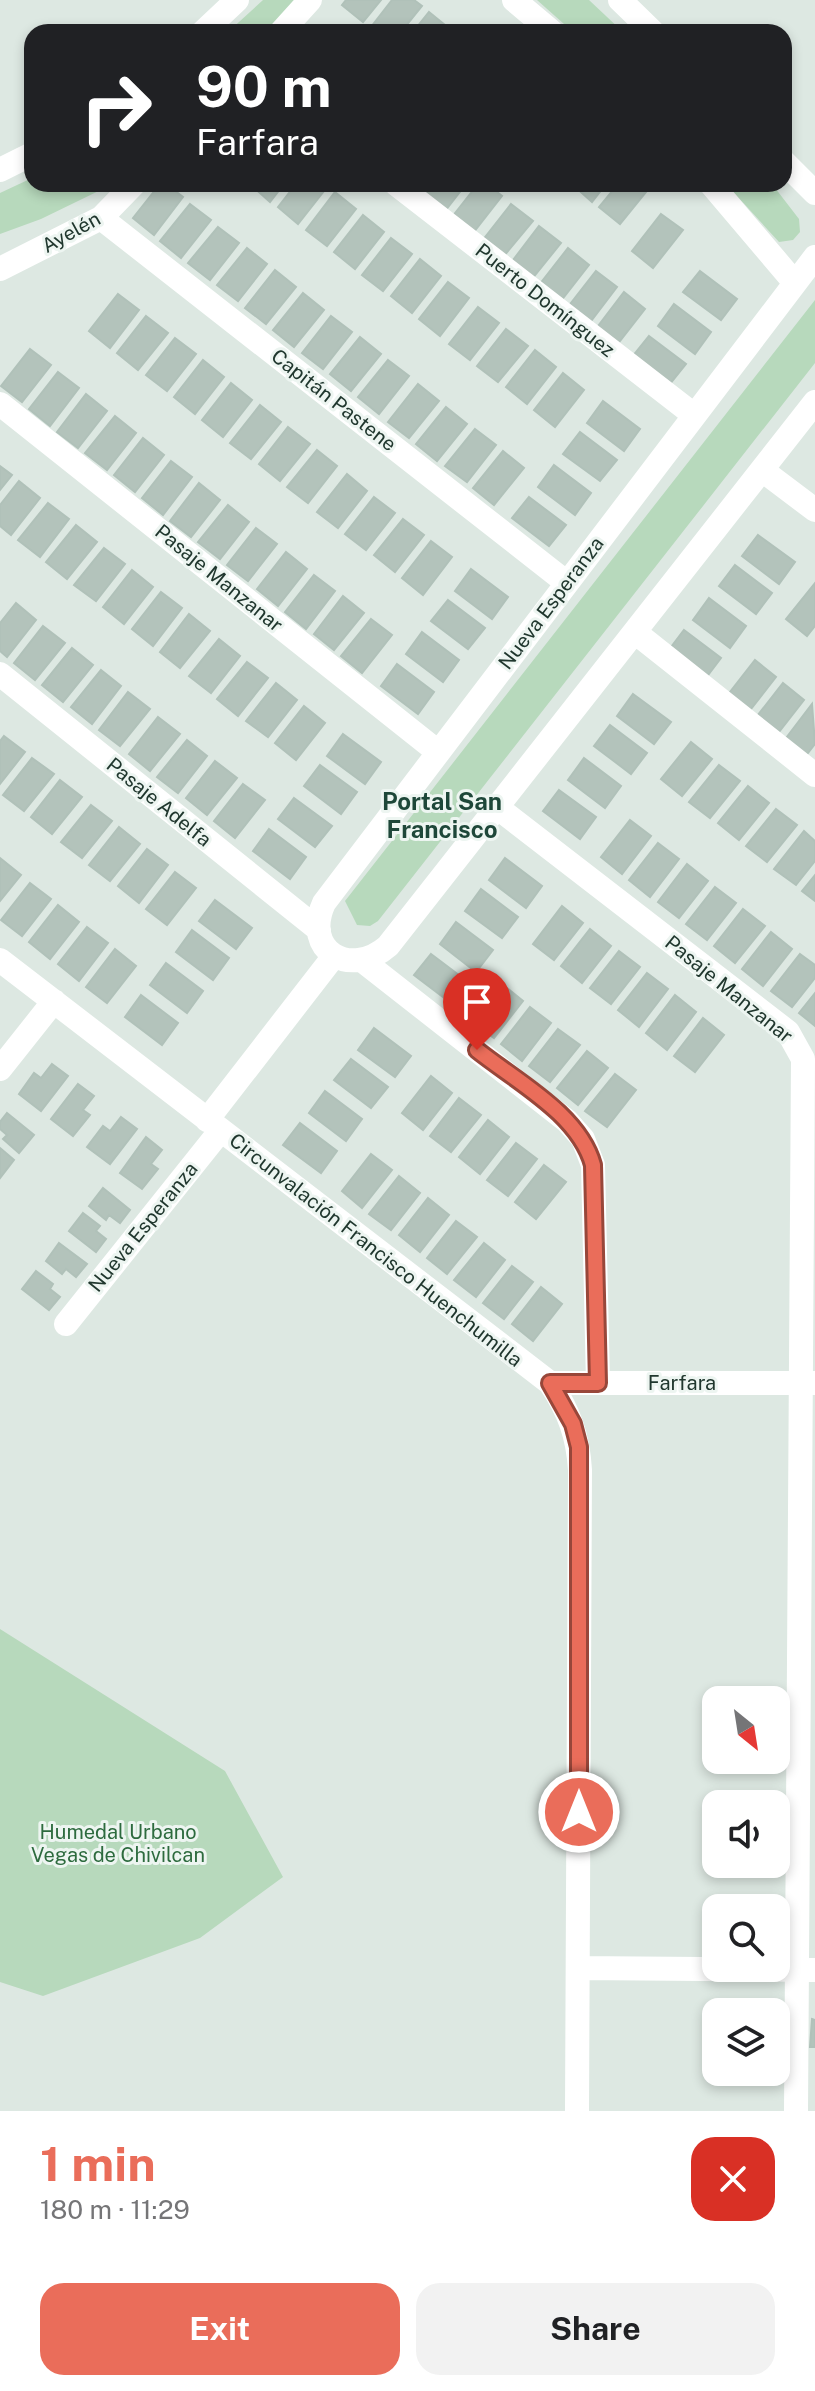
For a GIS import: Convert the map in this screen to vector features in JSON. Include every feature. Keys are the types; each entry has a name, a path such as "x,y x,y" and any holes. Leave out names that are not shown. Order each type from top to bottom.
{"street":[{"path":"212,24 237,0"},
{"path":"288,24 310,0"},
{"path":"514,0 542,24"},
{"path":"620,0 645,24"},
{"path":"0,170 24,158"},
{"path":"792,170 815,193"},
{"name":"Ayelén","path":"0,269 101,218 126,192"},
{"name":"Puerto Domínguez","path":"406,192 694,415"},
{"path":"718,192 795,283"},
{"name":"Capitán Pastene","path":"101,218 567,583"},
{"name":"Nueva Esperanza","path":"319,930 319,914 324,903 815,257"},
{"path":"319,930 324,946 348,963 363,961 388,946 815,402"},
{"name":"Pasaje Manzanar","path":"0,404 438,752"},
{"path":"762,470 815,510"},
{"path":"636,633 815,775"},
{"name":"Pasaje Adelfa","path":"0,674 319,930"},
{"name":"Pasaje Manzanar","path":"498,808 788,1032 797,1045 806,1076 809,1383 806,1970 796,2111"},
{"name":"Nueva Esperanza","path":"66,1324 214,1125 334,956"},
{"name":"Circunvalación Francisco Huenchumilla","path":"0,960 550,1383 573,1424 579,1447 577,2111"},
{"path":"363,961 567,1121 583,1139 593,1165 598,1383"},
{"path":"0,1069 54,1001"},
{"name":"Farfara","path":"550,1383 809,1383"},
{"path":"578,1968 806,1970"}],"green space":[{"path":"263,0 302,0 280,24 237,24"},
{"path":"537,0 589,0 614,24 564,24"},
{"path":"24,182 24,192 97,192 41,219 0,234 0,193"},
{"path":"733,192 778,192 799,219 800,232 793,240 779,242"},
{"path":"815,300 815,363 378,921 370,926 357,925 345,901"},
{"name":"Humedal Urbano Vegas de Chivilcan","path":"0,1629 225,1771 283,1877 200,1938 43,1996 0,1982"}],"building":[{"path":"346,0 381,0 363,22 342,5"},
{"path":"392,0 414,0 422,6 407,24 373,24"},
{"path":"429,12 444,24 419,24"},
{"path":"154,192 176,192 183,197 154,235 133,218"},
{"path":"259,192 278,192 270,202"},
{"path":"290,192 323,192 298,224 278,207"},
{"path":"335,192 356,209 327,246 306,230"},
{"path":"426,192 460,192 445,211 424,194"},
{"path":"472,192 497,192 502,196 473,233 452,217"},
{"path":"581,192 600,192 592,202"},
{"path":"611,192 646,192 620,224 599,207"},
{"path":"190,204 211,220 181,258 160,241"},
{"path":"511,204 533,221 503,257 482,241"},
{"path":"661,214 683,230 653,268 632,251"},
{"path":"363,215 384,232 355,269 334,252"},
{"path":"539,226 561,243 531,280 510,264"},
{"path":"218,227 239,243 210,280 188,263"},
{"path":"391,238 412,254 383,291 362,275"},
{"path":"247,248 267,264 238,301 217,285"},
{"path":"568,248 589,265 560,302 539,285"},
{"path":"420,259 441,276 412,313 391,296"},
{"path":"275,270 296,287 266,324 245,308"},
{"path":"596,271 617,287 588,325 567,308"},
{"path":"700,271 737,299 721,320 683,292"},
{"path":"448,282 469,298 440,336 419,319"},
{"path":"624,292 645,309 616,346 595,330"},
{"path":"303,293 324,310 294,347 273,330"},
{"path":"118,294 139,310 110,348 89,331"},
{"path":"674,304 711,332 695,354 658,326"},
{"path":"478,307 499,323 470,360 449,344"},
{"path":"146,316 168,333 138,370 117,353"},
{"path":"331,316 352,332 323,369 302,353"},
{"path":"506,329 528,346 498,382 477,366"},
{"path":"649,336 686,364 669,385 632,357"},
{"path":"360,337 381,354 351,391 330,374"},
{"path":"175,338 196,354 167,391 146,375"},
{"path":"30,349 51,365 22,402 1,386"},
{"path":"535,350 556,367 527,404 506,387"},
{"path":"203,360 224,377 195,414 174,397"},
{"path":"388,360 409,376 379,414 358,397"},
{"path":"58,372 79,388 50,426 29,409"},
{"path":"563,373 584,390 555,427 534,410"},
{"path":"231,383 252,400 223,437 202,420"},
{"path":"418,384 439,401 409,438 388,422"},
{"path":"86,394 107,411 78,448 57,432"},
{"path":"603,401 640,429 624,451 587,423"},
{"path":"260,405 281,422 251,459 230,443"},
{"path":"446,407 467,424 437,461 416,444"},
{"path":"115,416 136,433 107,470 85,453"},
{"path":"288,427 310,444 280,481 259,464"},
{"path":"475,429 496,445 467,482 445,466"},
{"path":"580,432 617,460 600,481 563,454"},
{"path":"143,438 164,455 135,492 114,475"},
{"path":"317,450 337,466 308,503 287,487"},
{"path":"503,451 524,468 494,505 473,488"},
{"path":"171,461 192,477 163,515 142,498"},
{"path":"554,465 591,493 575,515 538,487"},
{"path":"0,466 12,475 0,490"},
{"path":"347,474 367,491 338,528 317,512"},
{"path":"19,481 40,498 11,535 0,526 0,505"},
{"path":"199,483 220,500 191,537 170,521"},
{"path":"374,497 395,513 366,550 345,534"},
{"path":"529,497 566,525 549,546 512,518"},
{"path":"48,503 69,519 40,557 18,540"},
{"path":"228,505 249,522 220,559 198,542"},
{"path":"403,519 424,535 395,572 374,555"},
{"path":"76,525 97,542 67,579 46,562"},
{"path":"256,528 277,544 248,581 227,565"},
{"path":"758,535 795,562 779,584 742,556"},
{"path":"431,541 452,557 423,595 402,578"},
{"path":"104,548 125,564 96,601 74,585"},
{"path":"286,552 307,569 278,606 257,589"},
{"path":"735,565 772,593 756,614 719,586"},
{"path":"471,569 508,597 492,619 455,591"},
{"path":"132,570 153,587 124,624 103,607"},
{"path":"314,575 335,591 306,629 285,612"},
{"path":"815,583 815,626 807,636 786,619"},
{"path":"161,592 182,608 153,646 132,629"},
{"path":"343,596 364,613 334,650 314,634"},
{"path":"709,598 746,626 730,648 693,620"},
{"path":"448,600 485,628 468,649 431,621"},
{"path":"16,603 36,620 7,657 0,651 0,623"},
{"path":"189,614 210,631 180,668 160,652"},
{"path":"371,619 392,635 362,673 341,656"},
{"path":"43,626 65,643 35,680 14,663"},
{"path":"684,630 721,658 705,679 668,651"},
{"path":"422,632 459,660 443,682 406,654"},
{"path":"219,639 240,656 211,693 189,676"},
{"path":"72,648 93,665 63,702 42,685"},
{"path":"755,660 776,677 747,714 726,697"},
{"path":"247,662 268,678 238,716 217,699"},
{"path":"397,664 434,692 418,714 381,686"},
{"path":"101,670 121,686 92,724 71,707"},
{"path":"276,683 297,700 268,737 246,721"},
{"path":"783,683 804,700 775,737 754,720"},
{"path":"128,692 150,709 120,746 99,730"},
{"path":"633,694 671,722 654,744 617,716"},
{"path":"812,704 815,744 804,758 783,742"},
{"path":"304,706 325,723 296,760 275,743"},
{"path":"158,717 180,734 150,771 129,754"},
{"path":"610,725 647,753 631,774 594,746"},
{"path":"343,734 381,762 365,784 327,756"},
{"path":"4,736 25,752 0,784 0,741"},
{"path":"187,740 207,756 178,793 157,777"},
{"path":"691,742 712,759 682,796 661,779"},
{"path":"32,758 54,774 24,811 3,795"},
{"path":"584,758 621,786 605,808 568,780"},
{"path":"215,761 237,778 207,815 186,798"},
{"path":"320,765 357,792 341,814 304,786"},
{"path":"719,765 740,781 710,818 689,802"},
{"path":"60,780 82,797 52,834 31,817"},
{"path":"243,784 265,800 235,838 214,821"},
{"path":"748,786 769,803 739,840 718,823"},
{"path":"559,790 596,817 580,839 543,811"},
{"path":"294,798 332,826 315,847 278,819"},
{"path":"91,805 112,821 82,858 61,842"},
{"path":"776,809 797,825 767,862 746,846"},
{"path":"630,820 651,836 622,874 601,857"},
{"path":"119,827 140,844 110,881 89,865"},
{"path":"269,829 306,857 290,879 253,851"},
{"path":"804,831 815,841 815,861 796,885 774,869"},
{"path":"658,843 679,859 650,897 629,880"},
{"path":"147,849 168,865 139,903 118,886"},
{"path":"0,858 21,875 0,901"},
{"path":"505,858 542,886 526,908 489,880"},
{"path":"687,864 708,881 679,918 658,902"},
{"path":"175,872 196,888 167,925 146,909"},
{"path":"815,875 815,901 802,891"},
{"path":"30,883 51,899 22,936 1,920"},
{"path":"715,887 736,903 707,940 686,924"},
{"path":"481,889 518,917 502,938 465,911"},
{"path":"215,900 252,928 236,949 199,921"},
{"path":"58,905 79,922 50,959 29,942"},
{"path":"562,906 583,923 554,960 533,944"},
{"path":"743,909 765,926 735,963 714,946"},
{"path":"456,922 493,950 476,972 440,944"},
{"path":"87,927 108,943 79,981 58,964"},
{"path":"590,929 611,946 582,983 561,966"},
{"path":"192,930 229,958 213,980 176,952"},
{"path":"771,932 792,949 763,986 742,969"},
{"path":"115,949 136,966 107,1003 86,987"},
{"path":"619,951 640,967 611,1004 590,988"},
{"path":"431,954 468,982 451,1003 414,975"},
{"path":"800,954 815,965 815,978 792,1007 771,991"},
{"path":"166,963 203,991 187,1013 150,985"},
{"path":"647,973 668,989 639,1027 618,1010"},
{"path":"502,984 523,1001 494,1038 472,1022"},
{"path":"815,993 815,1026 799,1013"},
{"path":"141,995 178,1023 162,1045 125,1017"},
{"path":"675,995 696,1012 667,1050 646,1033"},
{"path":"530,1007 551,1023 522,1061 501,1044"},
{"path":"703,1018 724,1035 695,1072 674,1056"},
{"path":"374,1028 411,1056 395,1077 358,1050"},
{"path":"558,1029 580,1045 550,1082 529,1066"},
{"path":"587,1051 608,1068 578,1105 557,1088"},
{"path":"351,1059 388,1087 371,1108 334,1080"},
{"path":"52,1064 68,1076 41,1111 19,1094 34,1073 41,1078"},
{"path":"615,1074 636,1090 607,1127 585,1111"},
{"path":"431,1076 452,1093 423,1130 402,1113"},
{"path":"78,1084 94,1096 83,1110 90,1115 73,1136 51,1119"},
{"path":"325,1091 362,1119 346,1141 309,1113"},
{"path":"459,1098 481,1115 451,1152 430,1136"},
{"path":"7,1113 34,1135 19,1153 3,1139 7,1135 0,1129 0,1122"},
{"path":"121,1117 137,1129 110,1164 87,1147 103,1126 110,1131"},
{"path":"488,1120 509,1137 480,1174 459,1157"},
{"path":"300,1123 337,1151 321,1173 283,1145"},
{"path":"146,1137 162,1150 151,1164 158,1169 142,1189 120,1173"},
{"path":"516,1143 537,1159 508,1196 487,1180"},
{"path":"0,1148 14,1160 0,1178"},
{"path":"371,1154 392,1170 362,1208 342,1191"},
{"path":"544,1165 566,1182 536,1219 515,1202"},
{"path":"399,1176 420,1193 391,1230 369,1214"},
{"path":"103,1188 130,1210 120,1223 109,1215 106,1220 89,1206"},
{"path":"428,1198 449,1215 420,1252 399,1235"},
{"path":"83,1213 100,1226 96,1231 106,1239 96,1252 69,1231"},
{"path":"456,1221 477,1237 447,1274 427,1258"},
{"path":"59,1243 87,1264 76,1277 66,1269 62,1274 46,1261"},
{"path":"484,1243 505,1260 476,1297 454,1280"},
{"path":"512,1266 533,1282 504,1319 483,1303"},
{"path":"36,1271 53,1284 50,1289 60,1297 49,1310 22,1289"},
{"path":"541,1287 562,1304 533,1341 512,1324"},
{"path":"812,2019 815,2020 815,2047 810,2047"}],"district":[{"name":"Portal San Francisco","path":"442,815"}],"route":[{"path":"477,1050 576,1129 589,1149 593,1165 598,1383 550,1383 573,1424 579,1447 579,1812"}]}
